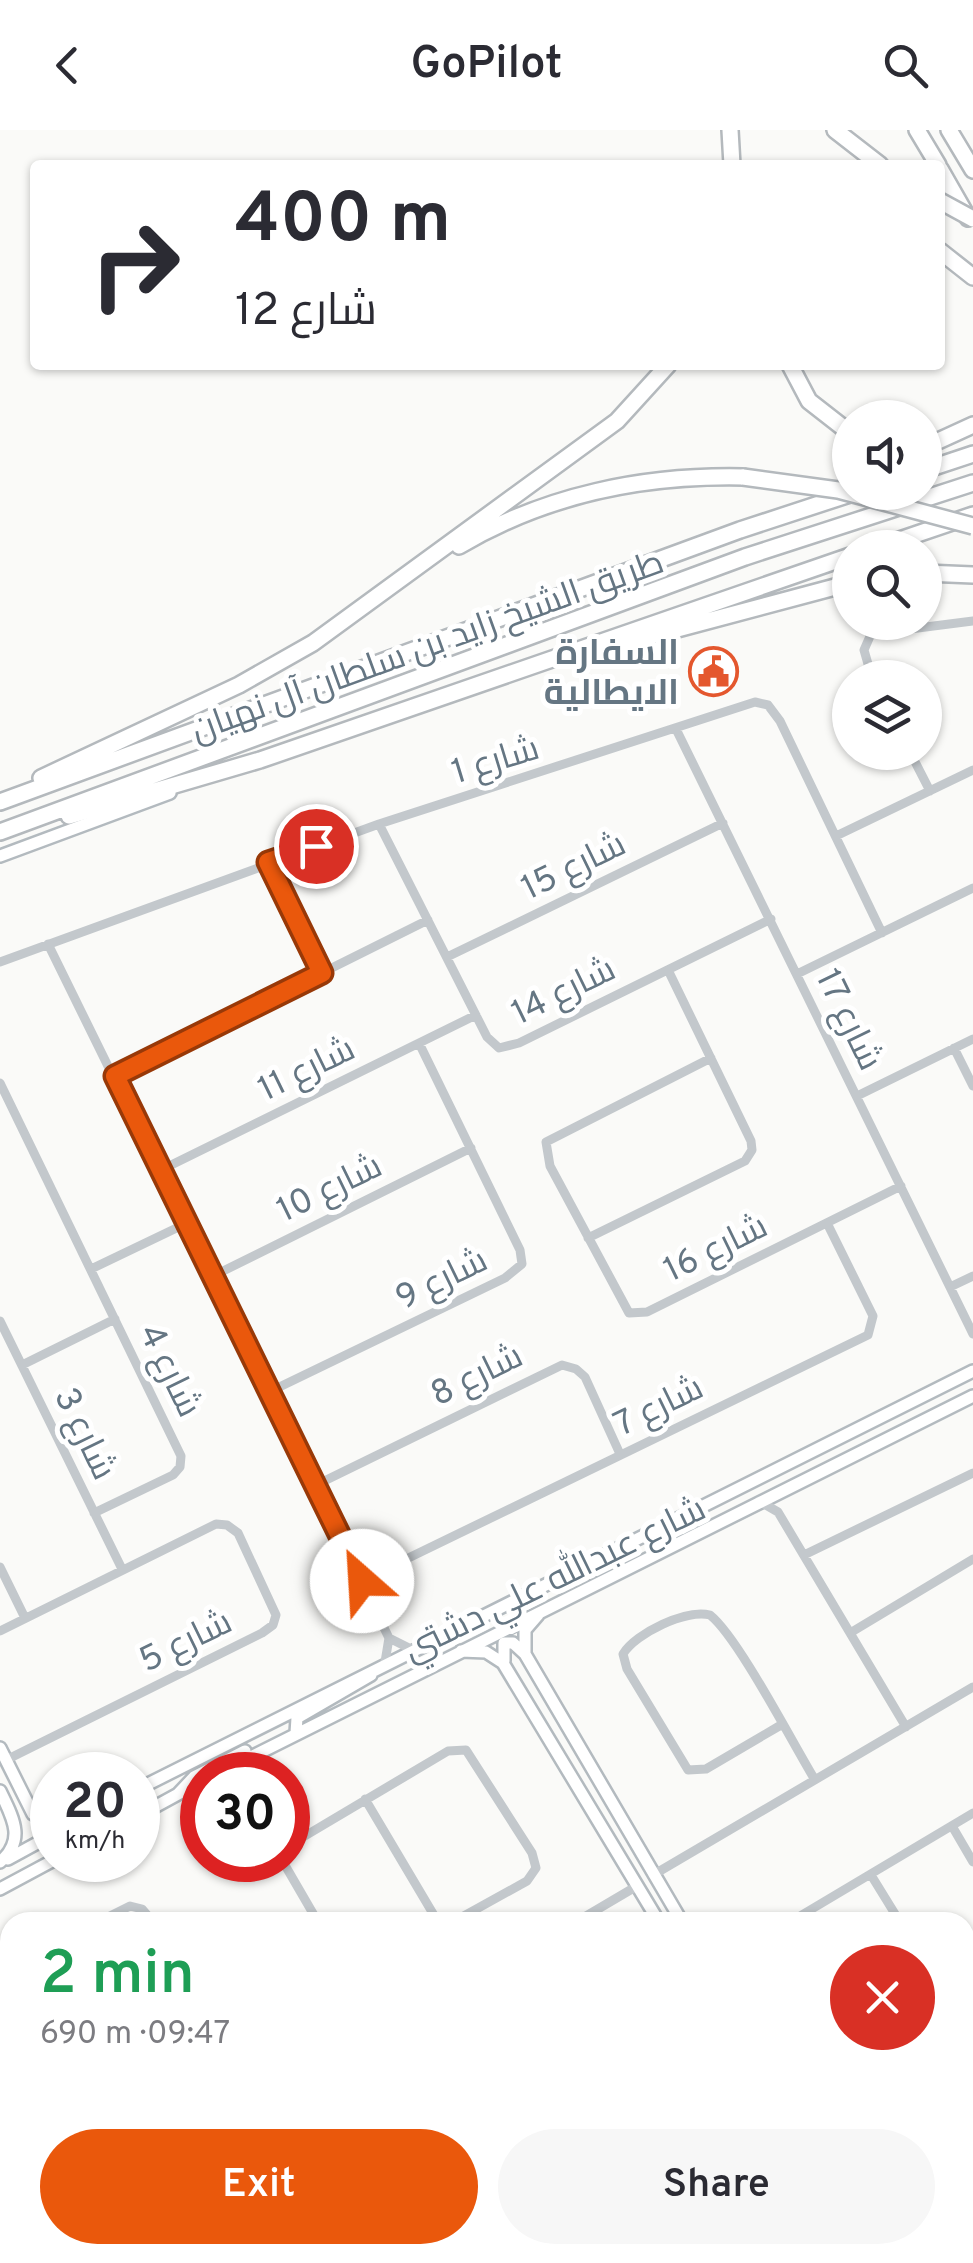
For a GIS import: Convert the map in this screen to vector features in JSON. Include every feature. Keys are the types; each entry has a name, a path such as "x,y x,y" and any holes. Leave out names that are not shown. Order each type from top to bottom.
{"highway":[{"path":"730,130 732,160"},
{"path":"835,130 874,160"},
{"path":"917,130 935,160"},
{"path":"949,130 973,170"},
{"path":"945,177 973,222"},
{"path":"945,204 973,222"},
{"path":"945,255 973,277"},
{"path":"0,800 274,666 395,585 617,421 663,370"},
{"path":"793,370 809,401 832,420"},
{"path":"942,433 970,426"},
{"path":"942,439 970,426"},
{"path":"942,464 973,454"},
{"path":"395,585 467,542 592,492 696,476 743,477 822,487 973,526"},
{"name":"طريق الشيخ زايد بن سلطان آل نهيان","path":"0,832 746,557 973,483"},
{"path":"740,530 832,491"},
{"name":"طريق الشيخ زايد بن سلطان آل نهيان","path":"0,800 832,500"},
{"path":"929,530 973,515"},
{"path":"20,824 57,819 260,760 832,562"},
{"path":"942,574 973,575"},
{"path":"520,669 832,588"}],"main road":[{"path":"0,856 260,760"},
{"name":"شارع عبدالله علي دشتي","path":"160,1777 973,1371"},
{"name":"شارع عبدالله علي دشتي","path":"259,1752 973,1396"},
{"path":"525,1654 528,1624 550,1606"},
{"path":"506,1666 504,1643 515,1644 525,1654 676,1912"},
{"path":"452,1654 486,1652 506,1666 653,1912"},
{"path":"296,1733 297,1718 359,1684 385,1662"},
{"path":"160,1804 178,1794 201,1772 274,1736 274,1724 262,1724"},
{"path":"3,1754 30,1807"},
{"path":"0,1778 15,1808 24,1808 26,1801"},
{"path":"0,1791 16,1835 13,1849 0,1862"},
{"path":"0,1862 30,1846"},
{"path":"0,1889 30,1873"}],"street":[{"path":"867,660 864,650 870,634 973,621"},
{"name":"شارع 1","path":"0,962 268,862 749,703 768,705 780,721 882,932"},
{"name":"شارع 17","path":"676,729 973,1334"},
{"path":"919,770 930,790"},
{"path":"836,836 973,770"},
{"name":"شارع 15","path":"447,957 723,823"},
{"name":"شارع 14","path":"379,824 492,1044 509,1047 771,920"},
{"path":"268,862 322,973"},
{"path":"798,974 973,888"},
{"path":"115,1076 428,920"},
{"path":"48,944 389,1638 385,1662"},
{"name":"شارع 16","path":"588,1238 751,1156 751,1140 668,970"},
{"name":"شارع 11","path":"161,1170 476,1016"},
{"path":"857,1096 973,1038"},
{"name":"شارع 9","path":"269,1392 520,1267 520,1250 419,1043"},
{"path":"954,1048 973,1086"},
{"name":"شارع 16","path":"711,1058 547,1139 547,1161 624,1307 635,1314 901,1186"},
{"name":"شارع 4","path":"0,1083 182,1462 169,1478 94,1512"},
{"name":"شارع 10","path":"213,1276 471,1148"},
{"path":"91,1268 187,1223"},
{"name":"شارع 7","path":"362,1581 870,1333 871,1310 827,1223"},
{"path":"950,1287 973,1276"},
{"name":"شارع 4","path":"22,1365 116,1319"},
{"name":"شارع 3","path":"0,1322 122,1569"},
{"path":"958,1379 973,1363"},
{"name":"شارع 8","path":"316,1485 562,1366 576,1368 585,1377 620,1454"},
{"path":"804,1555 973,1473"},
{"path":"778,1512 782,1489"},
{"path":"758,1501 778,1512 906,1727"},
{"name":"شارع 5","path":"0,1630 207,1526 227,1524 241,1538 274,1608 275,1622 262,1633 3,1754"},
{"path":"850,1633 973,1559"},
{"path":"0,1568 25,1618"},
{"path":"782,1725 706,1769 688,1770 626,1669 624,1650 690,1614 710,1615 720,1624 782,1725 815,1780"},
{"path":"389,1638 411,1649"},
{"path":"653,1875 973,1688"},
{"path":"310,1833 452,1749 466,1750 532,1853 536,1868 521,1884 471,1912"},
{"path":"365,1799 432,1912"},
{"path":"807,1912 973,1813"},
{"path":"952,1826 973,1862"},
{"path":"871,1874 894,1912"},
{"path":"295,1882 312,1912"},
{"path":"593,1912 637,1886"},
{"path":"118,1912 130,1906 145,1912"}],"place":[{"name":"السفارة الايطالية","path":"714,672"}],"route":[{"path":"316,846 268,862 322,973 115,1076 362,1581"}]}
